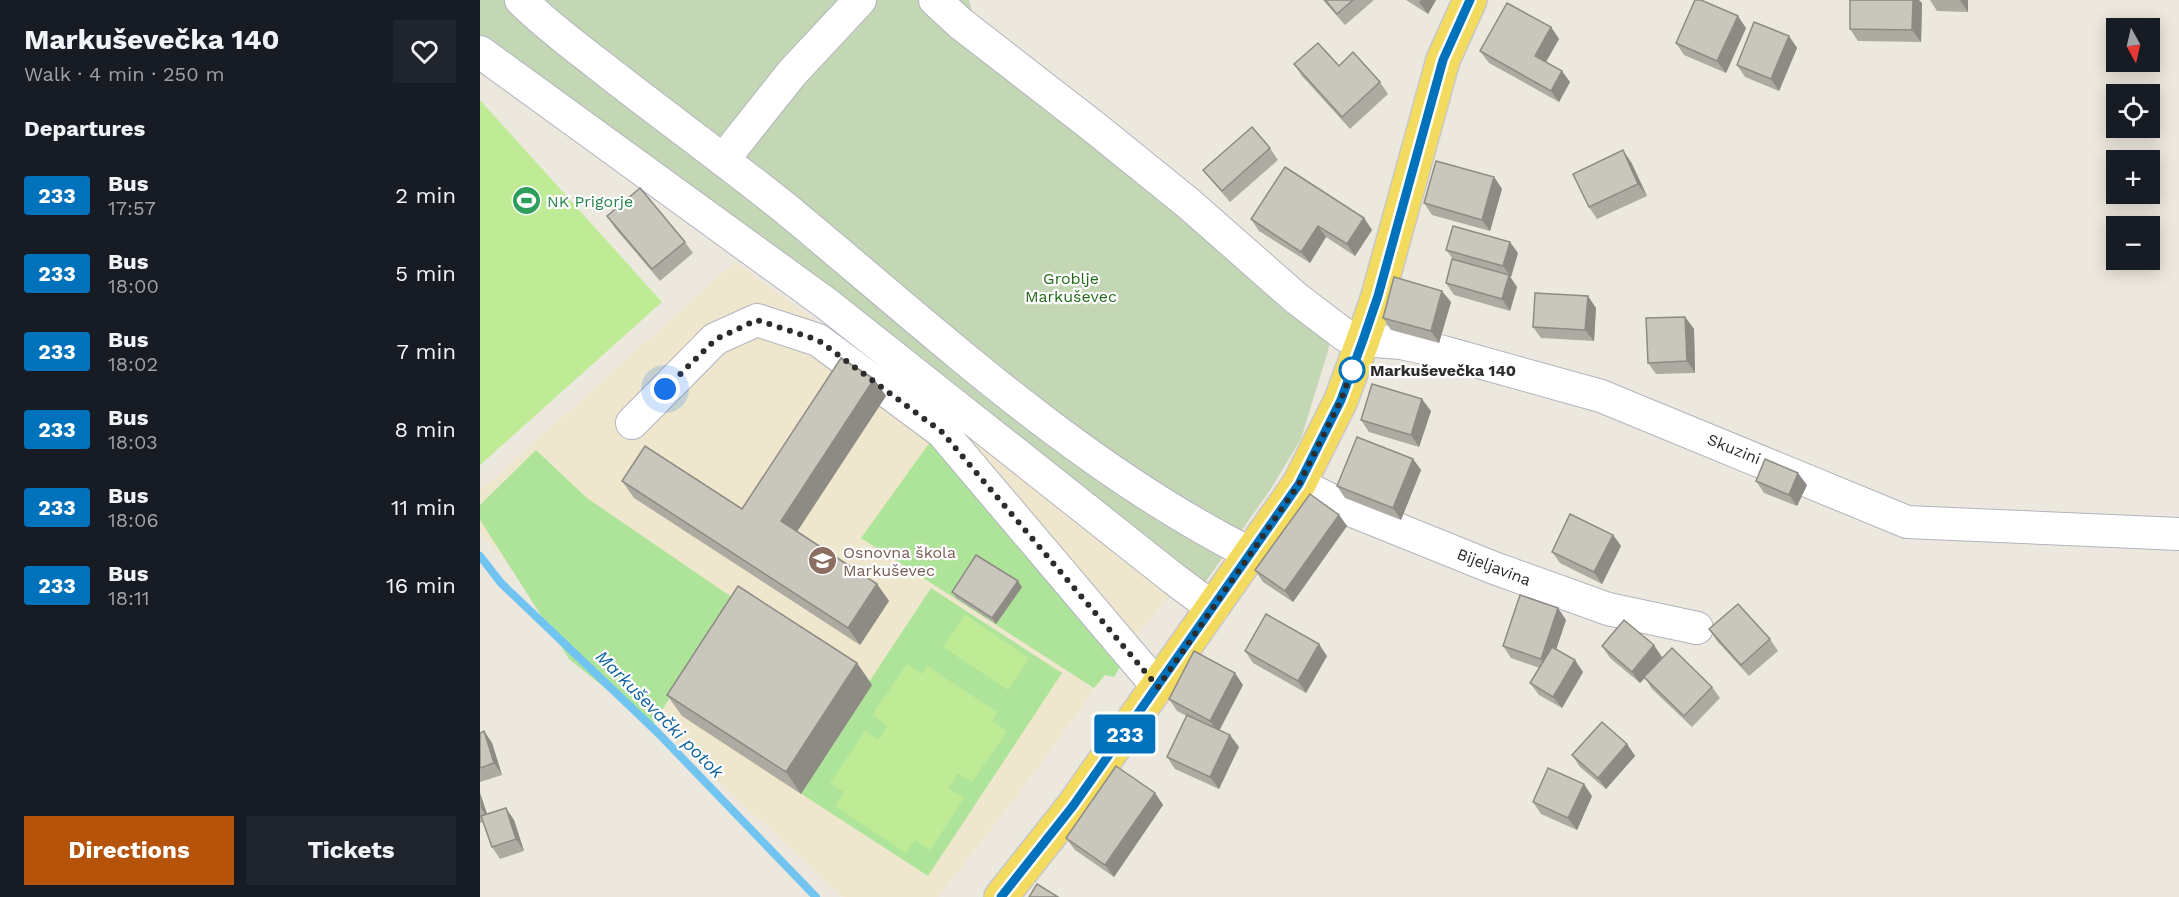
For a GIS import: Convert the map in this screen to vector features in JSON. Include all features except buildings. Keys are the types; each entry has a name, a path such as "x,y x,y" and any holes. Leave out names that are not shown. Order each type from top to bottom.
{"main road":[{"path":"1001,897 1073,806 1299,484 1341,400 1363,340 1378,296 1443,60 1470,0"}],"street":[{"path":"521,0 536,15 784,207 988,378 1060,435 1157,500 1251,554"},
{"path":"723,160 792,72 860,0"},
{"name":"Skuzini","path":"935,0 958,11 1332,327 1346,336 1363,340 1401,343 1443,352 1601,396 1907,522 2179,534"},
{"path":"480,52 827,304 1174,579 1214,608"},
{"path":"632,423 716,339 757,320 818,340 942,432 1158,687"},
{"name":"Bijeljavina","path":"1299,484 1355,512 1515,576 1608,609 1697,628"}],"shaded area":[{"name":"Osnovna škola Markuševec","path":"735,262 1175,589 1111,667 1020,792 938,897 843,897 675,741 480,533 480,491"}],"green space":[{"name":"Groblje Markuševec","path":"480,0 969,0 974,18 1332,327 1328,351 1301,439 1270,490 1204,584 480,41"},
{"name":"NK Prigorje","path":"480,100 662,302 480,465"},
{"path":"930,442 1121,665 1114,677 1105,675 1094,688 861,538"},
{"path":"536,450 587,498 733,598 652,726 569,659 480,520 480,505"},
{"path":"931,588 1062,673 928,876 797,791"},
{"path":"965,615 1029,658 1008,690 943,647"},
{"path":"907,664 922,674 927,666 997,712 992,721 1007,731 972,782 958,773 948,788 964,798 930,850 915,840 906,853 835,806 844,792 830,783 865,731 878,740 888,726 872,715"}],"waterway":[{"name":"Markuševački potok","path":"480,556 501,583 657,732 816,897"}],"bus line":[{"name":"233","path":"1001,897 1073,806 1299,484 1341,400 1363,340 1378,296 1443,60 1470,0"}],"place":[{"name":"NK Prigorje","path":"526,201"},
{"name":"Markuševečka 140","path":"1352,370"},
{"name":"Osnovna škola Markuševec","path":"822,561"}],"route":[{"path":"665,389 716,339 757,320 818,340 942,432 1131,658 1158,687 1299,484 1341,400 1352,370"}]}
